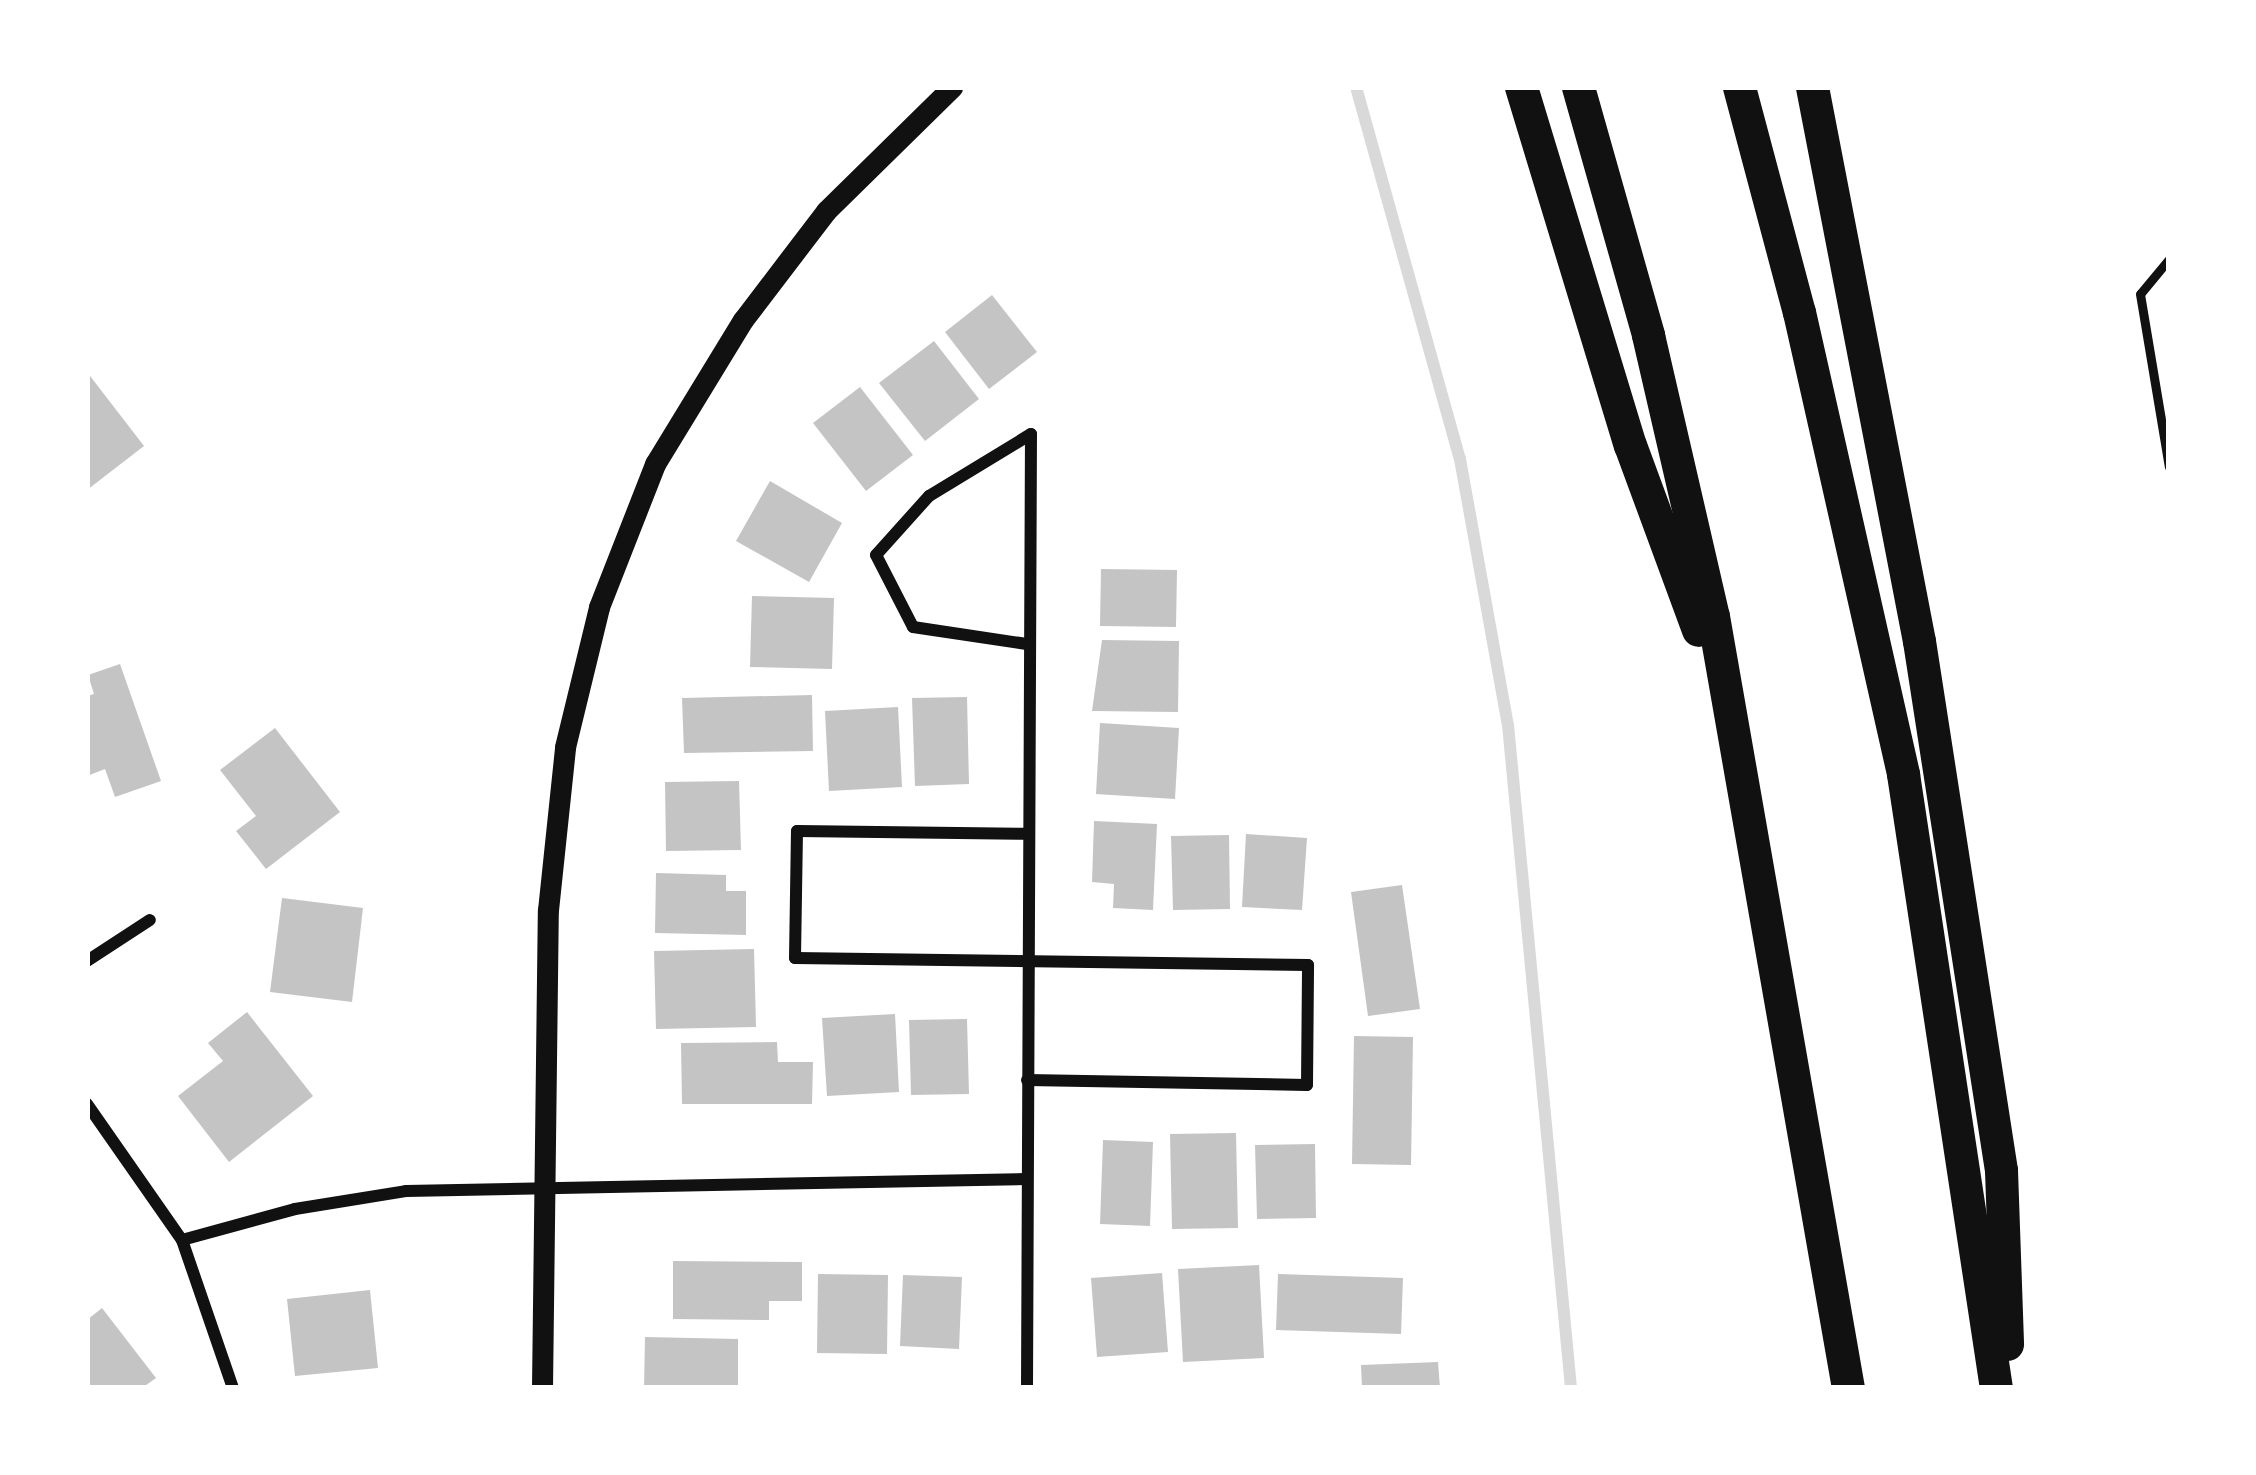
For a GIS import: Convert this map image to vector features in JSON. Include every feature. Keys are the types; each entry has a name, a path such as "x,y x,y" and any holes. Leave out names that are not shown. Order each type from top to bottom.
{"highway":[{"path":"1521,87 1630,445 1738,738"},
{"path":"1578,87 1677,454 1738,738 1848,1388"},
{"path":"1739,87 1799,312 1903,774 1996,1388"},
{"path":"1812,87 1918,640 2001,1170 2009,1388"}],"street":[{"path":"542,1388 548,910 565,747 599,607 655,464 743,320 826,211 952,87"},
{"path":"1027,644 913,627 876,555 929,496 1031,434 1027,1388"},
{"path":"1027,834 796,831 795,958 1308,965 1307,1084 1027,1080"},
{"path":"87,961 150,920"},
{"path":"87,1104 182,1240 232,1388"},
{"path":"182,1240 295,1209 406,1191 1027,1179"}],"lane":[{"path":"2169,259 2140,294 2169,467"}],"building":[{"path":"992,295 1037,352 989,389 945,332"},
{"path":"934,341 979,399 925,441 879,383"},
{"path":"87,372 144,446 87,490"},
{"path":"860,387 913,455 866,491 813,423"},
{"path":"770,481 842,523 809,582 736,541"},
{"path":"1101,569 1177,570 1176,627 1100,626"},
{"path":"752,596 834,598 832,669 750,667"},
{"path":"1102,640 1179,641 1178,712 1092,711"},
{"path":"120,664 161,781 115,797 105,769 87,776 87,696 94,694 88,675"},
{"path":"812,695 813,751 684,753 682,698"},
{"path":"967,697 969,784 915,786 912,698"},
{"path":"898,707 902,787 829,791 825,711"},
{"path":"1100,723 1179,728 1175,799 1096,794"},
{"path":"275,728 340,812 266,869 236,831 256,816 220,770"},
{"path":"739,781 741,850 666,851 665,782"},
{"path":"1094,821 1157,824 1153,910 1113,908 1114,884 1092,882"},
{"path":"1246,834 1307,838 1302,910 1242,907"},
{"path":"1229,835 1230,909 1173,910 1171,836"},
{"path":"656,873 726,875 726,891 746,891 746,935 655,933"},
{"path":"1402,885 1420,1009 1368,1016 1351,892"},
{"path":"282,898 363,908 352,1002 270,992"},
{"path":"754,949 756,1027 656,1029 654,951"},
{"path":"247,1012 313,1096 229,1162 178,1096 223,1061 208,1043"},
{"path":"895,1014 899,1092 827,1096 822,1018"},
{"path":"967,1019 969,1094 911,1095 909,1020"},
{"path":"1354,1036 1413,1037 1411,1165 1352,1164"},
{"path":"777,1042 778,1062 813,1062 812,1104 682,1104 681,1043"},
{"path":"1236,1133 1238,1228 1172,1229 1170,1134"},
{"path":"1103,1140 1153,1142 1150,1226 1100,1224"},
{"path":"1315,1144 1316,1218 1257,1219 1255,1145"},
{"path":"673,1261 802,1262 802,1301 769,1301 769,1320 673,1319"},
{"path":"1259,1265 1264,1358 1183,1362 1178,1269"},
{"path":"1162,1273 1168,1352 1097,1357 1091,1278"},
{"path":"818,1274 888,1275 887,1354 817,1353"},
{"path":"1278,1274 1403,1278 1401,1334 1276,1330"},
{"path":"903,1275 962,1277 959,1349 900,1346"},
{"path":"370,1290 378,1368 295,1376 287,1299"},
{"path":"102,1308 156,1378 142,1388 87,1388 87,1320"},
{"path":"645,1337 738,1339 738,1388 644,1388"},
{"path":"1438,1362 1440,1388 1362,1388 1361,1365"}],"waterway":[{"path":"1356,87 1460,459 1508,725 1571,1388"}]}
